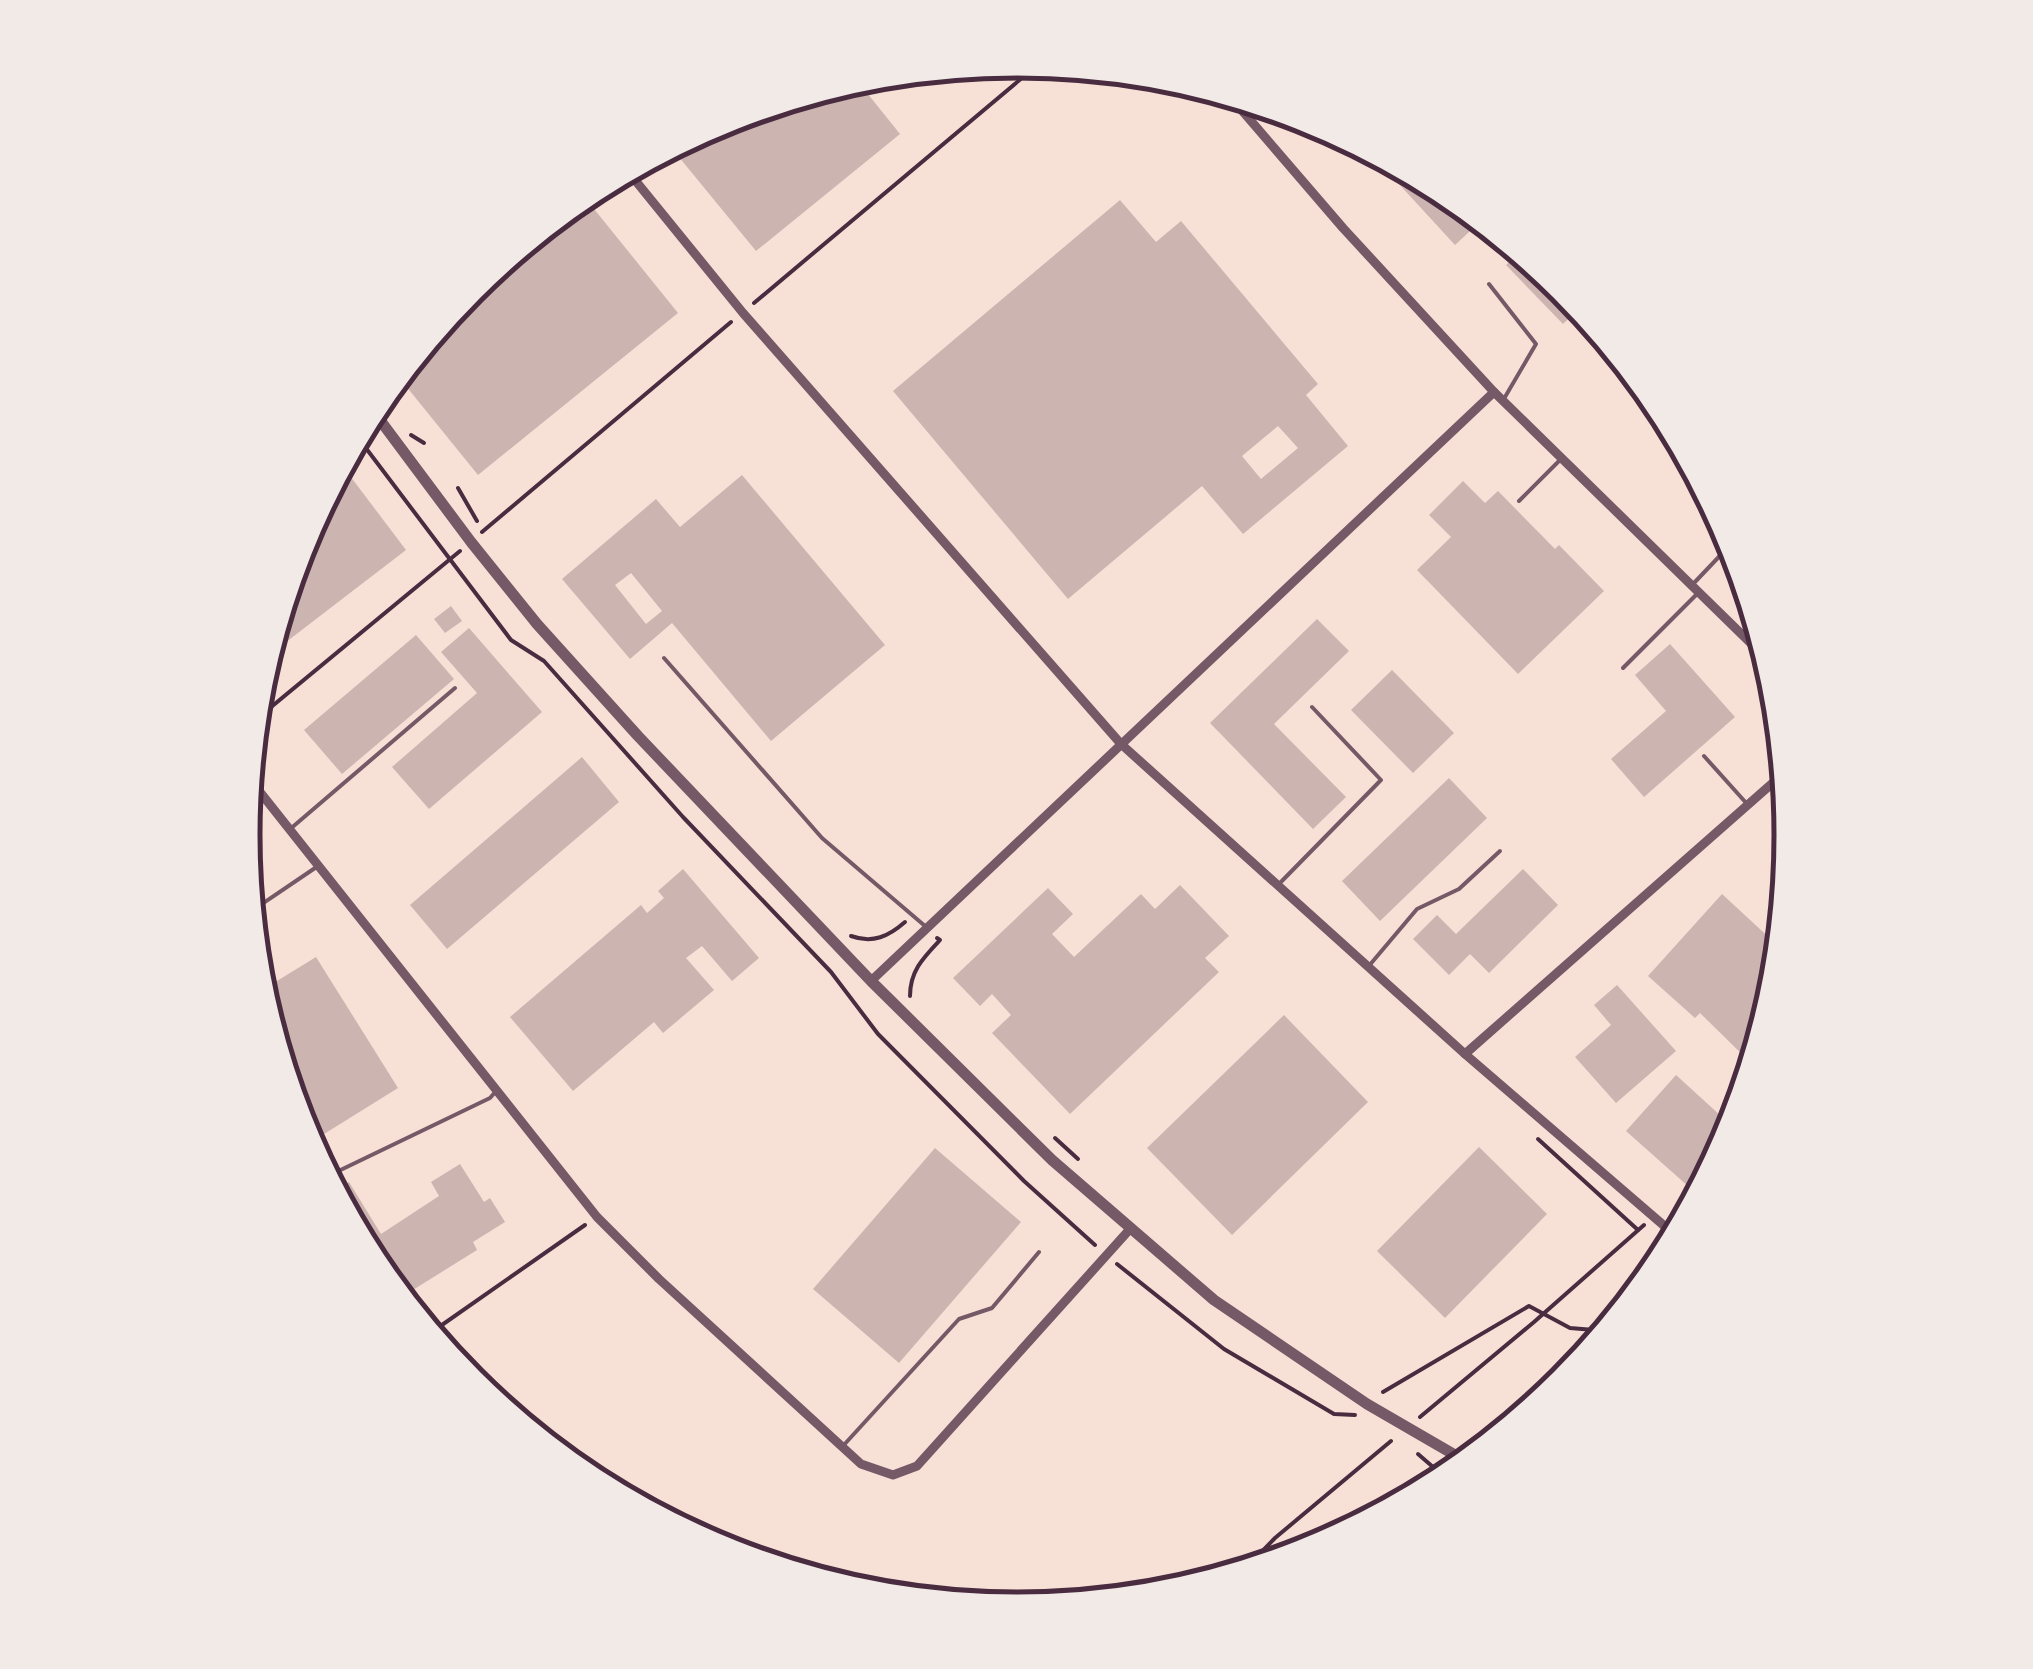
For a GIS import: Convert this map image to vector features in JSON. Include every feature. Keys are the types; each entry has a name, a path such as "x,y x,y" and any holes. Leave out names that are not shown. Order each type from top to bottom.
{"street":[{"path":"1244,113 1343,228 1494,392 1749,642"},
{"path":"635,181 743,312 1121,744 1465,1054 1664,1226"},
{"path":"870,981 1494,392"},
{"path":"382,423 470,542 537,624 638,736 870,981 1052,1160 1214,1300 1290,1354 1452,1453"},
{"path":"1465,1054 1772,783"},
{"path":"261,793 597,1216 659,1280 861,1464 892,1475 918,1466 1130,1228"}],"lane":[{"path":"1489,284 1536,344 1503,401"},
{"path":"1519,501 1561,459"},
{"path":"1622,668 1721,558"},
{"path":"664,658 822,838 925,926"},
{"path":"290,830 454,688"},
{"path":"1278,885 1381,780 1312,707"},
{"path":"1704,756 1748,804"},
{"path":"1368,967 1416,909 1459,889 1500,850"},
{"path":"263,903 318,866"},
{"path":"339,1171 490,1098 496,1090"},
{"path":"842,1447 959,1318 992,1308 1039,1252"}],"path":[{"path":"366,448 512,640 544,661 683,817 831,972 878,1034 1024,1181 1107,1256 1224,1349 1334,1414"},
{"path":"458,488 483,531"},
{"path":"271,707 451,558"},
{"path":"846,934 866,940 882,938 913,915"},
{"path":"910,996 910,980 917,964 940,940 925,926"},
{"path":"1050,1134 1090,1170"},
{"path":"441,1326 597,1216"},
{"path":"1420,1417 1653,1217"},
{"path":"1384,1392 1529,1306 1570,1328 1589,1330"},
{"path":"1263,1550 1391,1441"}],"building":[{"path":"867,93 900,134 756,251 679,157 773,118"},
{"path":"1398,183 1437,205 1471,230 1455,245"},
{"path":"1120,200 1156,242 1181,221 1318,384 1306,395 1348,446 1243,534 1202,486 1068,599 893,391","holes":["1278,426 1298,448 1261,479 1242,456"]},
{"path":"593,207 678,313 478,475 407,387 481,299 517,265"},
{"path":"1511,261 1516,265 1570,318 1563,324 1506,265"},
{"path":"742,475 885,645 771,741 672,623 630,659 562,579 656,499 680,527","holes":["631,573 662,611 646,624 615,585"]},
{"path":"350,476 406,550 284,644 317,545"},
{"path":"1463,481 1485,503 1498,491 1555,549 1559,545 1604,591 1518,674 1417,570 1451,537 1429,515"},
{"path":"451,606 462,621 445,633 434,619"},
{"path":"1317,619 1349,651 1274,724 1346,797 1313,829 1210,723"},
{"path":"469,628 542,712 429,809 392,767 477,693 441,652"},
{"path":"416,635 454,679 342,774 304,730"},
{"path":"1670,644 1735,717 1644,797 1611,759 1666,711 1635,675"},
{"path":"1392,670 1454,733 1413,773 1351,710"},
{"path":"582,757 619,802 447,949 410,905"},
{"path":"1449,778 1487,818 1380,921 1342,881"},
{"path":"683,869 759,958 732,981 702,946 686,958 714,990 663,1033 654,1022 573,1091 510,1017 641,905 647,913 664,898 658,891"},
{"path":"1523,869 1558,905 1489,973 1470,954 1449,975 1413,939 1437,915 1456,934"},
{"path":"1180,885 1229,936 1205,958 1219,972 1070,1114 992,1033 1011,1015 992,994 980,1006 953,978 1048,888 1073,914 1052,934 1074,957 1141,894 1155,909"},
{"path":"1722,894 1767,935 1741,1053 1700,1013 1695,1018 1648,976"},
{"path":"316,957 398,1088 322,1135 300,1078 274,983"},
{"path":"1617,985 1676,1051 1616,1103 1575,1057 1611,1025 1594,1005"},
{"path":"1284,1015 1368,1102 1232,1235 1147,1148"},
{"path":"1676,1075 1719,1115 1687,1185 1626,1131"},
{"path":"1479,1147 1547,1214 1445,1318 1377,1251"},
{"path":"935,1148 1021,1222 899,1363 813,1289"},
{"path":"460,1164 484,1202 490,1198 505,1222 473,1242 477,1250 413,1290 346,1184 349,1182 381,1234 439,1196 431,1182"}]}
